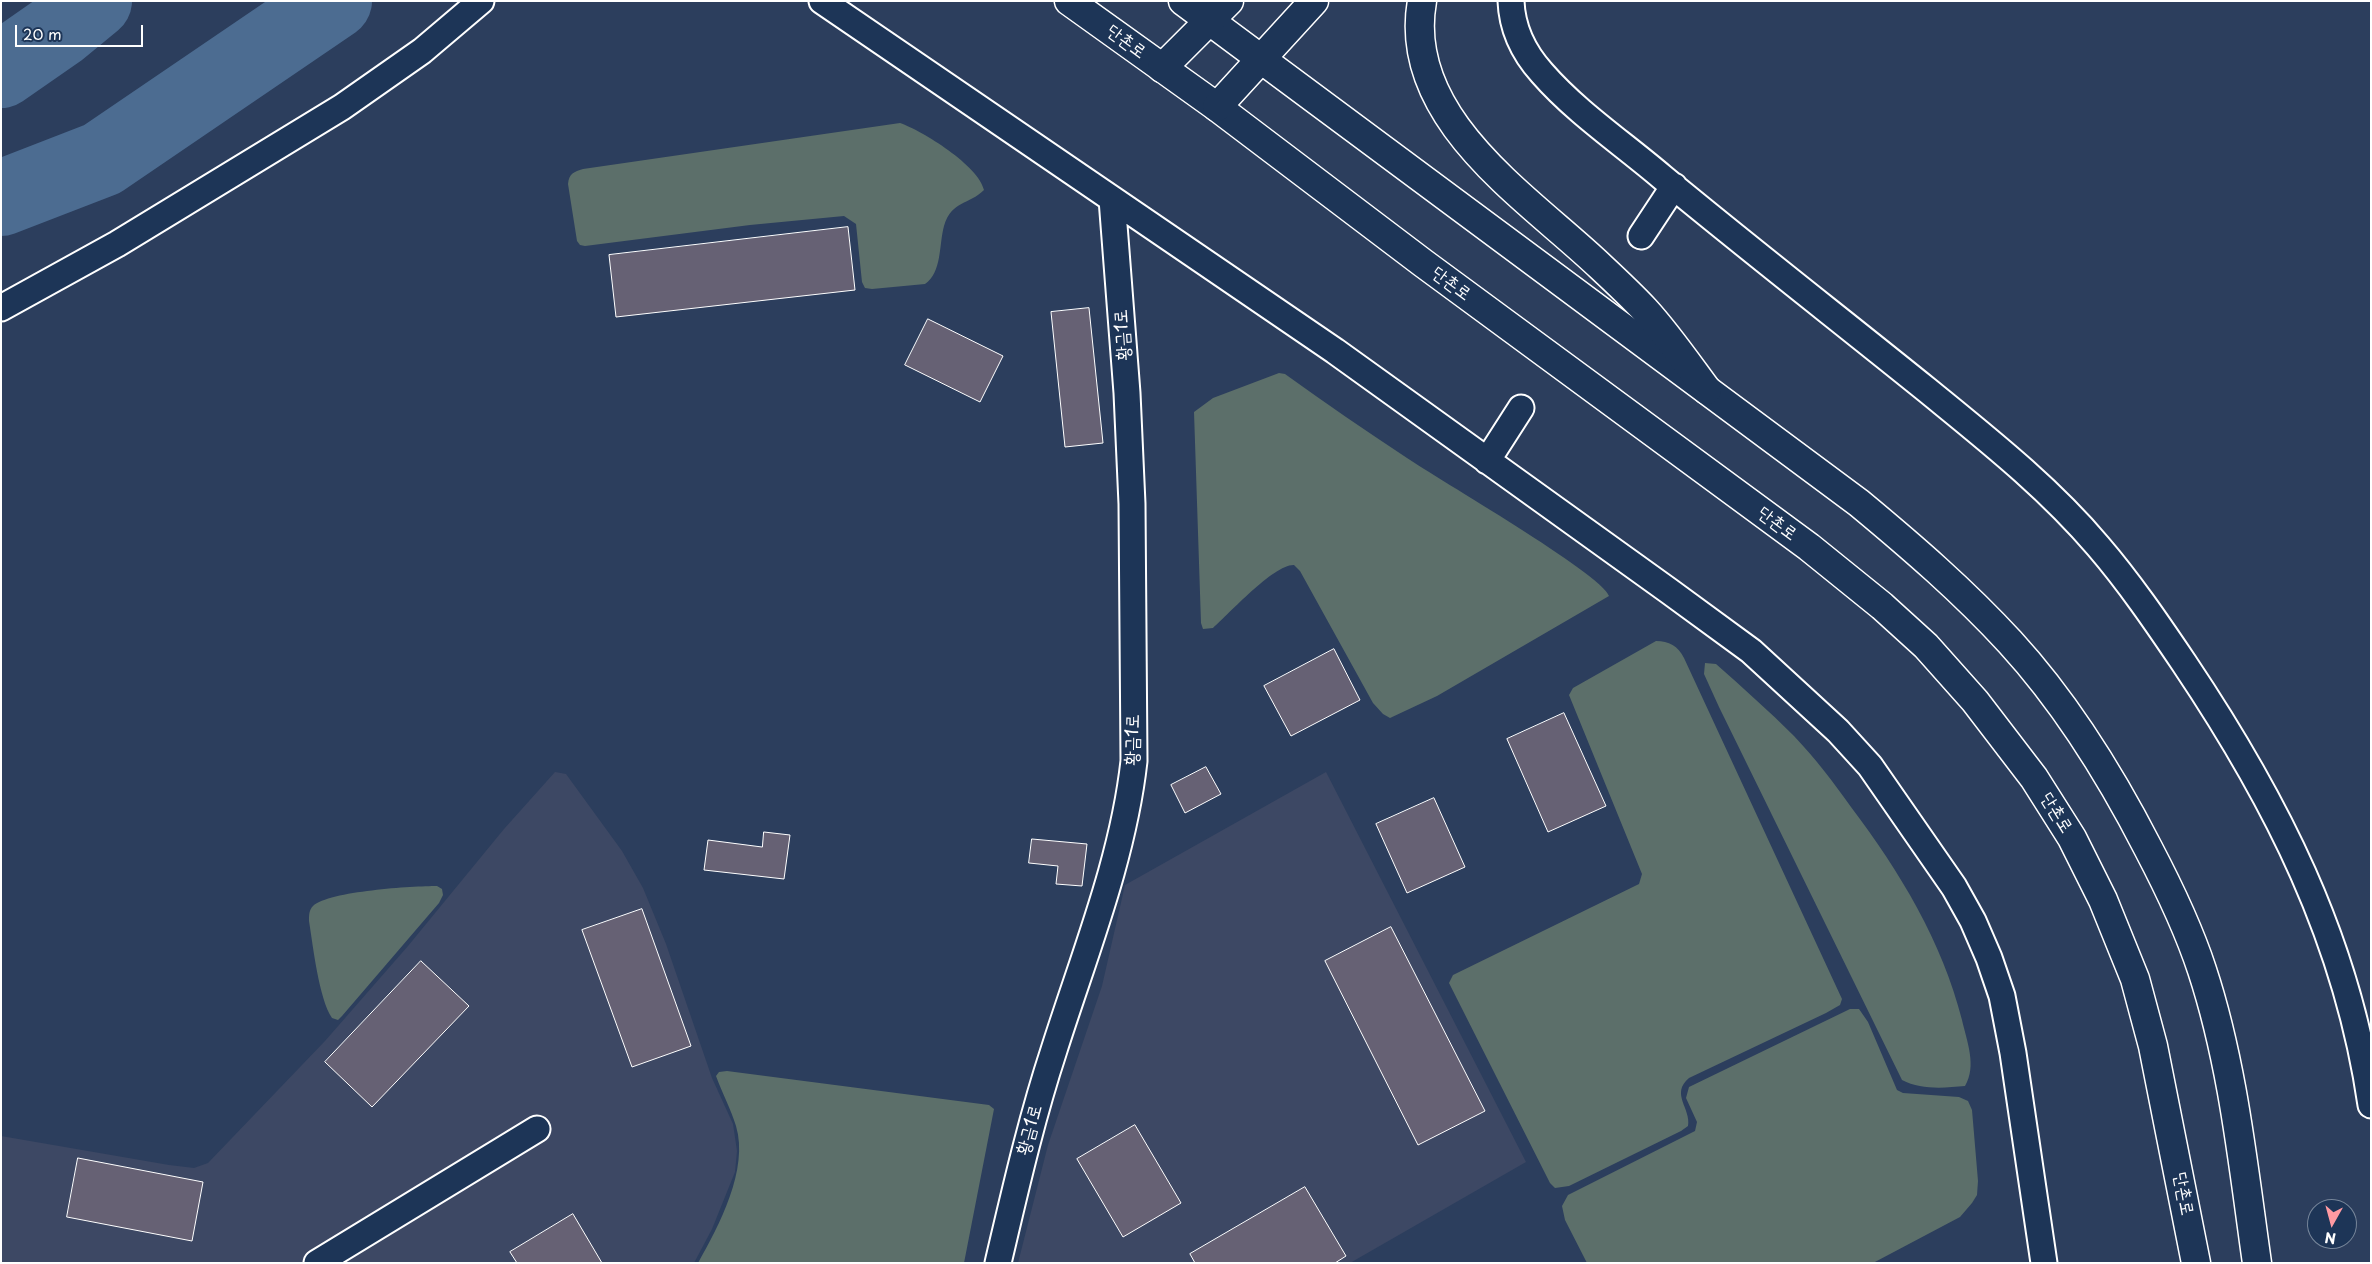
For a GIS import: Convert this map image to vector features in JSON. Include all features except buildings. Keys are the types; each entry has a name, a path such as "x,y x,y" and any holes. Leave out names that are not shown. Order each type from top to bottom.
{"main road":[{"name":"단촌로","path":"1069,1 1217,108 1423,263 1809,547 1882,606 1926,646 1974,701 2034,778 2072,838 2104,900 2135,979 2153,1046 2196,1263"},
{"path":"1182,1 1860,503 1936,567 2011,643 2058,701 2102,763 2178,905 2202,970 2223,1051 2239,1137 2257,1263"},
{"path":"1162,68 1229,1"},
{"path":"1217,108 1314,1"},
{"path":"1422,1 1421,41 1428,72 1442,105 1466,143 1501,179 1599,266 1645,310 1708,390"}],"lane":[{"path":"1,308 118,244 342,107 422,51 481,1"},
{"path":"822,1 1328,346 1751,651 1838,730 1870,766 1954,887 1973,922 2002,996 2026,1132 2044,1263"},
{"path":"1512,1 1512,16 1522,45 1541,73 1674,186 1820,302 2047,491 2099,547 2163,632 2222,720 2269,800 2311,890 2334,950 2353,1015 2371,1105"},
{"path":"1641,236 1674,186"},
{"name":"황금1로","path":"998,1263 1038,1099 1098,917 1130,794 1134,761 1132,504 1127,393 1112,199"},
{"path":"1488,461 1521,408"},
{"path":"317,1263 537,1129"}],"shaded area":[{"path":"555,772 566,774 622,851 643,888 666,944 712,1078 733,1124 737,1151 735,1172 712,1229 694,1263 1,1263 1,1136 169,1165 194,1168 208,1163 325,1041 408,946 504,829"},
{"path":"1326,772 1526,1162 1350,1263 1018,1263 1048,1145 1102,986 1125,885"}],"green space":[{"path":"900,123 922,133 949,150 972,171 984,190 956,207 947,218 942,233 937,266 925,284 865,288 862,282 856,224 844,216 750,225 585,246 580,245 577,241 568,184 571,175 577,171"},
{"path":"1279,373 1285,374 1407,458 1550,548 1600,585 1609,596 1437,696 1390,718 1383,714 1373,703 1300,571 1294,565 1275,572 1213,628 1203,629 1201,623 1194,412 1213,398"},
{"path":"1656,641 1673,645 1684,658 1842,999 1840,1005 1826,1013 1689,1078 1681,1090 1688,1126 1681,1131 1569,1186 1555,1188 1550,1183 1449,983 1453,975 1639,884 1642,874 1569,695 1573,688"},
{"path":"1705,663 1716,664 1802,744 1845,798 1902,882 1931,935 1943,963 1962,1020 1971,1062 1969,1078 1965,1086 1925,1087 1902,1080 1719,707 1704,674"},
{"path":"437,886 442,889 443,895 439,903 342,1016 338,1020 332,1018 323,998 317,972 309,921 313,906 322,901 353,893 391,888"},
{"path":"1850,1009 1859,1009 1868,1022 1897,1090 1903,1093 1959,1097 1968,1101 1972,1110 1978,1181 1977,1195 1960,1217 1873,1263 1587,1263 1565,1220 1562,1206 1568,1195 1695,1131 1697,1122 1686,1098 1689,1087"},
{"path":"727,1071 989,1105 994,1109 964,1263 698,1263 715,1232 730,1197 738,1160 739,1143 736,1126 716,1076 719,1072"}],"waterway":[{"path":"1,70 60,29 94,1"},
{"path":"1,198 102,159 334,1"}]}
